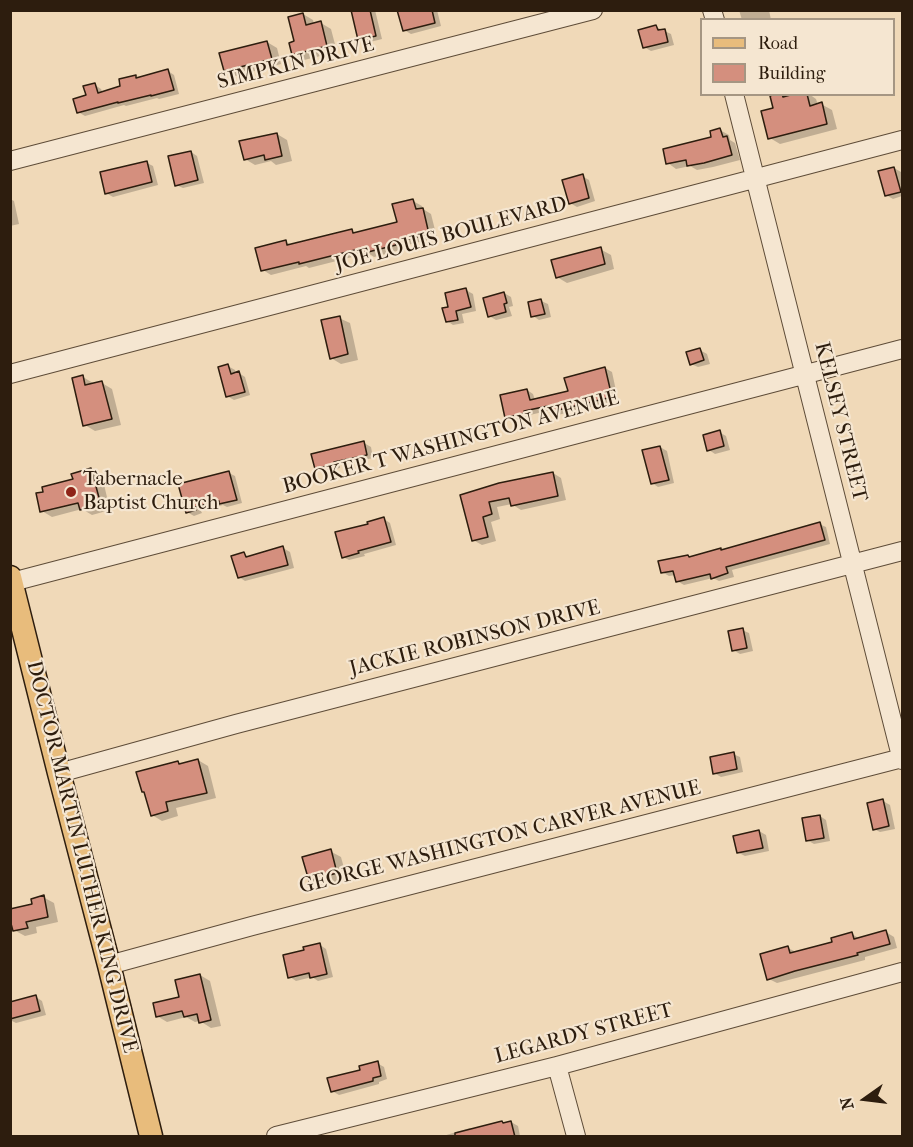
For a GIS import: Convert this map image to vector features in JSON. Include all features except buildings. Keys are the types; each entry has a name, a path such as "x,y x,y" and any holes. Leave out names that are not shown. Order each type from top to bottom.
{"main road":[{"name":"DOCTOR MARTIN LUTHER KING DRIVE","path":"11,580 151,1137"}],"street":[{"name":"SIMPKIN DRIVE","path":"10,161 593,10"},
{"name":"KELSEY STREET","path":"734,96 902,758"},
{"name":"JOE LOUIS BOULEVARD","path":"10,374 903,140"},
{"name":"BOOKER T WASHINGTON AVENUE","path":"11,580 903,349"},
{"name":"JACKIE ROBINSON DRIVE","path":"59,774 236,724 903,551"},
{"name":"GEORGE WASHINGTON CARVER AVENUE","path":"109,965 902,758"},
{"name":"LEGARDY STREET","path":"276,1137 557,1066 903,972"},
{"path":"557,1066 576,1137"}],"place":[{"name":"Tabernacle Baptist Church","path":"71,492"}]}
